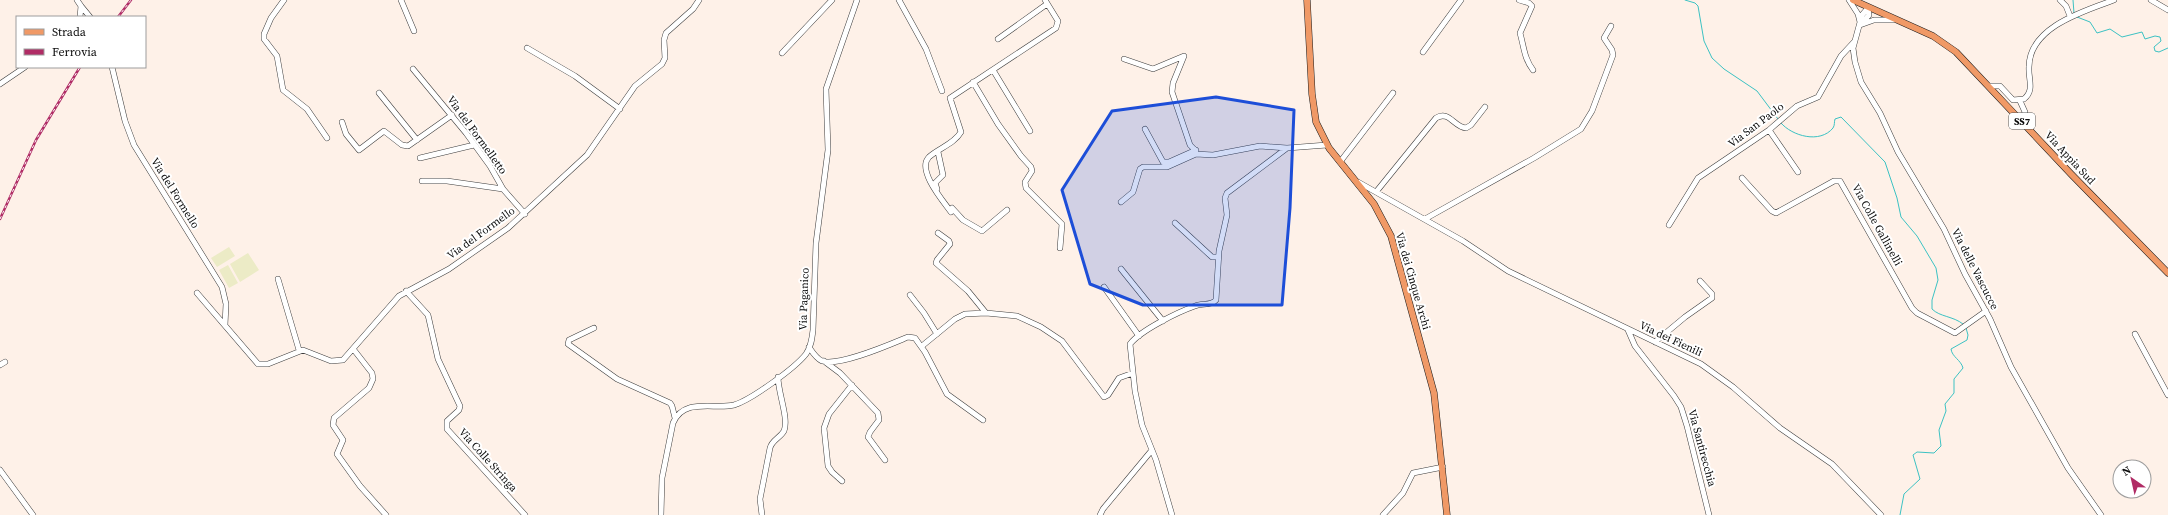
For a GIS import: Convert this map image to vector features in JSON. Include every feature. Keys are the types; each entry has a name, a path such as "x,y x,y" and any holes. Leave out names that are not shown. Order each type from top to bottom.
{"main road":[{"name":"Via dei Cinque Archi","path":"1307,0 1312,100 1317,125 1327,145 1376,206 1391,238 1433,389 1443,467 1447,515"},
{"name":"Via Appia Sud","path":"1853,0 1894,20 1921,30 1945,43 1990,86 2168,273"}],"street":[{"path":"77,0 89,16"},
{"path":"284,0 270,20 264,39 277,58 282,88 307,109 327,138"},
{"path":"401,0 414,31"},
{"name":"Via del Formello","path":"299,350 308,350 336,362 344,360 395,300 406,291 453,266 508,228 525,214 589,152 637,83 663,63 666,32 693,9 699,0"},
{"path":"782,53 832,0"},
{"name":"Via Paganico","path":"675,418 683,412 700,405 721,407 739,403 755,395 801,359 809,348 813,330 816,238 828,150 826,89 857,0"},
{"path":"899,0 926,49 942,91"},
{"path":"1423,52 1461,0"},
{"path":"1519,0 1532,5 1520,34 1523,40 1525,57 1533,70"},
{"path":"1849,0 1858,14 1860,25 1874,20 1894,20"},
{"path":"2060,0 2066,6 2070,16"},
{"path":"1990,86 1998,86 2010,99 2020,101 2027,96 2031,89 2029,65 2033,51 2048,32 2070,16 2114,0"},
{"path":"2151,0 2168,10"},
{"path":"951,212 930,182 927,161 930,157 958,136 961,131 950,102 950,97 993,70 1057,26 1058,21 1046,2 998,39"},
{"path":"80,16 81,6"},
{"name":"Via delle Vascucce","path":"1868,8 1862,15 1854,42 1854,57 1861,82 1880,115 1898,152 1944,229 1965,274 1986,311 2011,367 2065,463 2101,515"},
{"path":"1425,219 1534,158 1584,126 1593,109 1613,55 1612,49 1604,38 1611,26"},
{"name":"Via San Paolo","path":"1669,225 1697,179 1769,130 1798,105 1812,100 1820,95 1841,56 1854,42"},
{"path":"527,48 577,77 620,109"},
{"path":"1124,59 1153,69 1184,56 1173,82 1172,92 1190,145 1194,150"},
{"path":"0,84 24,68"},
{"name":"Via del Formello","path":"112,68 125,121 134,145 222,287 226,304 225,325"},
{"name":"Via del Formelletto","path":"413,69 452,115 503,189 525,214"},
{"path":"993,70 1030,131"},
{"path":"973,82 998,124 1024,159 1032,167 1032,171 1025,181 1025,187 1061,223 1060,248"},
{"path":"379,93 417,140"},
{"path":"1340,162 1393,93"},
{"path":"2020,101 2025,112 2022,121"},
{"path":"1376,192 1436,118 1446,116 1466,128 1471,125 1485,107"},
{"path":"342,122 347,135 359,150 383,131 388,132 404,146 408,146 452,115"},
{"path":"1145,129 1163,162 1170,161 1194,150 1217,154"},
{"path":"1769,130 1798,172"},
{"path":"420,158 474,145"},
{"path":"1121,202 1133,192 1140,169 1142,167 1166,167 1195,154 1217,154 1257,146 1287,148 1327,145"},
{"path":"1172,515 1152,450 1142,427 1130,346 1132,342 1163,321 1195,306 1215,302 1218,257 1227,214 1226,195 1287,148"},
{"path":"938,152 943,176 934,185 961,218 982,231 1007,210"},
{"name":"Via Colle Gallinelli","path":"1742,178 1772,211 1776,213 1835,181 1840,181 1912,308 1917,313 1956,333 1986,311"},
{"path":"422,181 447,182 503,189"},
{"name":"Via dei Fienili","path":"1356,181 1425,219 1504,270 1699,363 1731,386 1780,428 1832,464 1881,515"},
{"path":"1176,222 1212,257 1218,257"},
{"path":"938,232 949,241 950,244 936,263 968,291 986,313"},
{"path":"1121,269 1163,321"},
{"path":"197,293 253,359 260,364 270,363 299,350 278,279"},
{"path":"1656,342 1688,315 1711,299 1712,294 1700,281"},
{"path":"1104,288 1140,336"},
{"name":"Via Colle Stringa","path":"406,291 428,315 438,359 460,406 459,410 447,421 447,429 525,515"},
{"path":"910,295 924,313 937,334"},
{"path":"922,346 961,315 986,313 1017,316 1049,331 1068,348 1104,396 1108,395 1119,378 1133,373"},
{"path":"594,328 569,340 568,344 581,356 620,381 670,403 672,406 675,418 662,478 661,515"},
{"name":"Via Santirecchia","path":"1628,330 1635,346 1680,405 1687,426 1709,515"},
{"path":"2135,334 2168,395"},
{"path":"824,361 859,356 910,337 915,338 922,346 947,394 983,420"},
{"path":"809,348 816,357 838,371 879,415 879,420 868,437 885,460"},
{"path":"354,350 371,372 373,380 370,387 334,418 334,426 343,440 337,454 360,486 386,515"},
{"path":"0,365 5,362"},
{"path":"762,515 760,499 770,448 772,442 782,434 785,426 778,377"},
{"path":"842,481 832,472 828,464 824,428 833,409 852,385"},
{"path":"1100,515 1103,509 1152,450"},
{"path":"1383,515 1403,493 1413,473 1443,467"},
{"path":"0,470 33,515"}],"highlighted area":[{"path":"1216,97 1294,110 1290,208 1282,305 1143,305 1090,284 1062,190 1112,111"}],"green space":[{"path":"229,247 235,256 217,267 211,258"},
{"path":"248,253 259,270 240,282 230,264"},
{"path":"228,265 238,283 229,288 219,270"}],"waterway":[{"path":"1685,0 1695,3 1698,6 1704,41 1712,58 1724,69 1757,91 1778,119"},
{"path":"2073,0 2074,13"},
{"path":"2077,17 2090,22 2097,33 2110,29 2122,37 2142,32 2145,39 2155,36 2160,37 2161,41 2154,47 2155,51 2159,52 2168,48"},
{"path":"1781,123 1786,128 1799,135 1814,137 1827,133 1834,127 1835,119 1841,117 1885,162 1897,198 1901,217 1917,236 1936,268 1938,280 1932,300 1932,309 1939,314 1955,319 1963,324"},
{"path":"1900,515 1904,494 1920,479 1913,455 1917,452 1934,453 1941,446 1939,430 1946,411 1945,404 1954,393 1954,379 1963,368 1951,349 1967,340 1968,335 1966,328"}],"railway":[{"path":"119,16 131,0"},
{"path":"0,219 36,140 79,68"}]}
